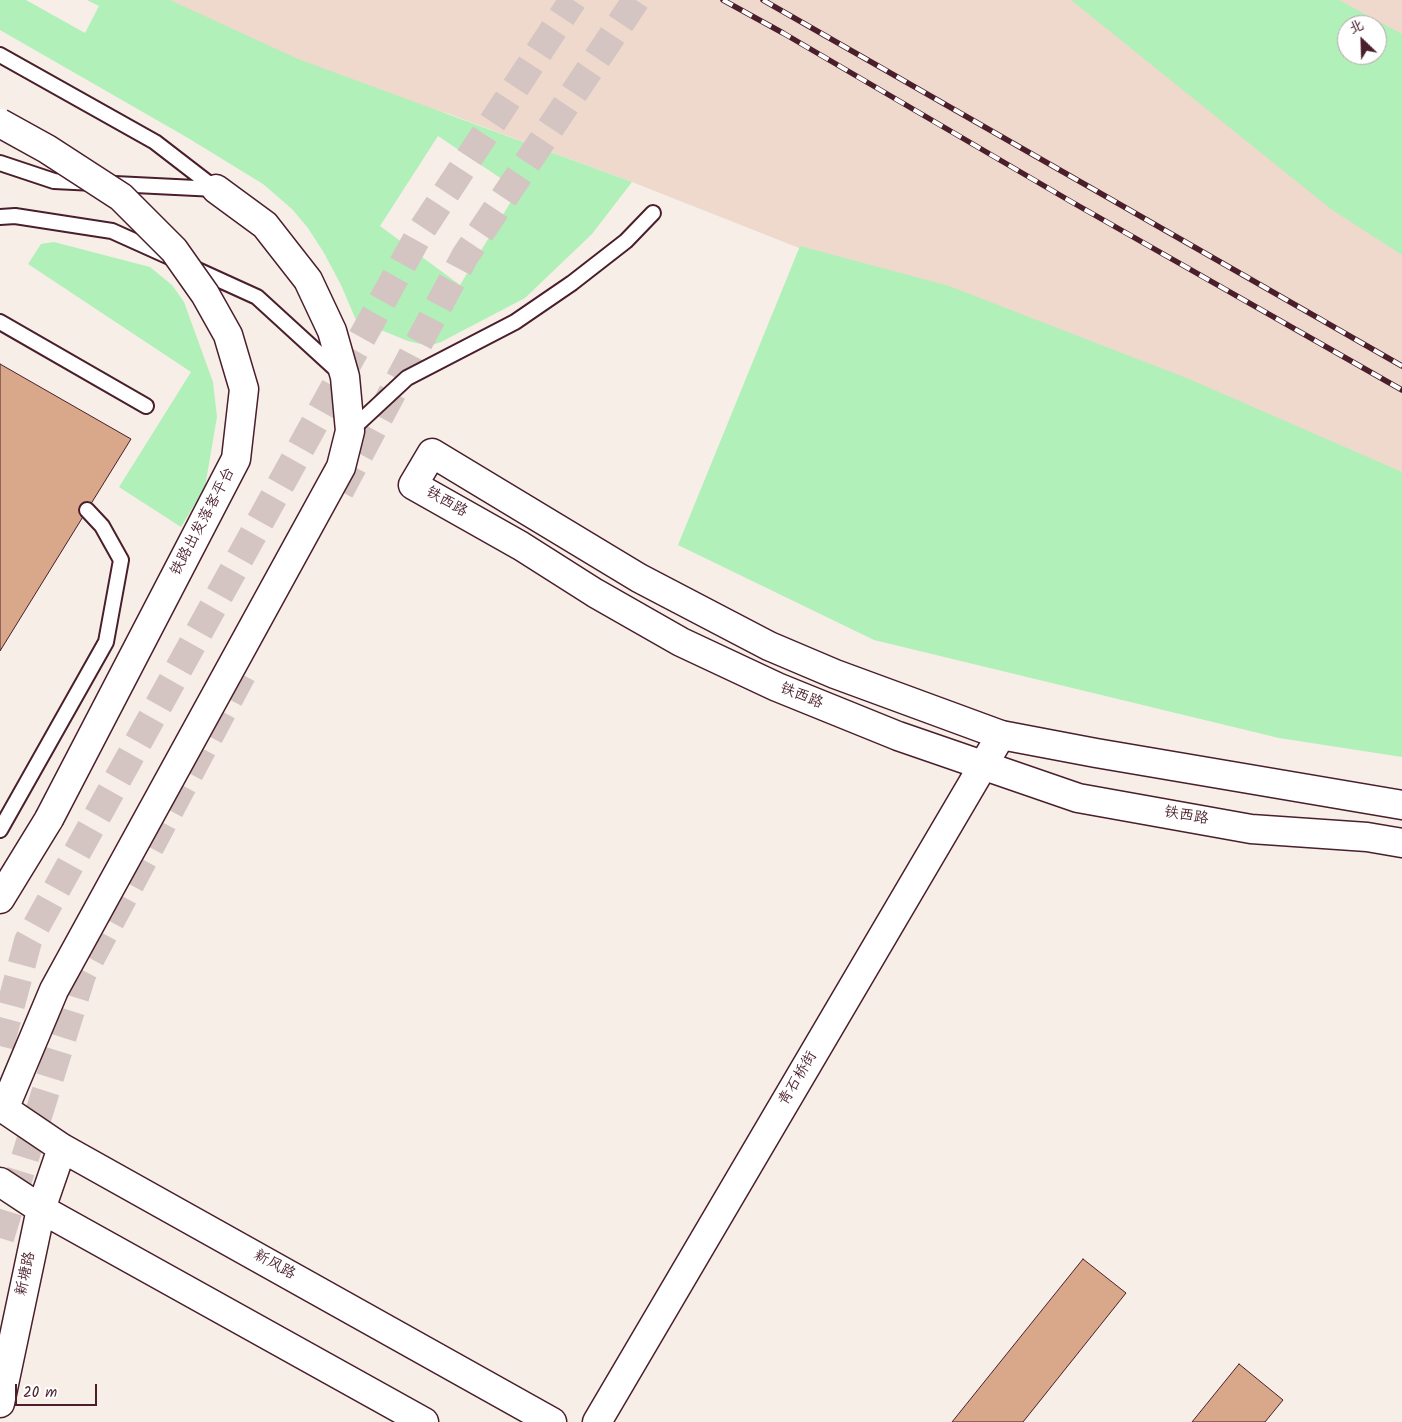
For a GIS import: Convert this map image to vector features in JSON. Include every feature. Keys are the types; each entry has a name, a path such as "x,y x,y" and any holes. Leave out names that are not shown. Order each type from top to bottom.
{"main road":[{"name":"铁路出发落客平台","path":"0,123 47,149 121,197 174,250 204,294 228,335 244,389 236,459 49,819 0,899"},
{"path":"1,1108 54,990 341,467 350,431 345,377 332,330 308,280 265,225 216,189"},
{"name":"铁西路","path":"1402,805 1001,735 835,674 769,646 639,578 432,453 413,485 521,546 596,593 681,642 777,687 898,736 1078,798 1251,829 1367,837 1402,844"},
{"name":"青石桥街","path":"597,1422 1001,735"},
{"name":"新风路","path":"1,1108 62,1148 552,1422"},
{"name":"新塘路","path":"0,1403 41,1209 62,1148"},
{"path":"0,1182 41,1209 424,1422"}],"lane":[{"path":"0,55 155,142 216,189"},
{"path":"0,163 54,181 216,189"},
{"path":"350,431 407,378 523,316 572,283 626,241 653,213"},
{"path":"0,217 15,216 112,231 257,297 345,377"},
{"path":"0,322 146,406"},
{"path":"0,830 106,642 121,560 102,526 87,510"}],"shaded area":[{"path":"87,0 1402,0 1402,489 1027,338 632,182 449,114"}],"green space":[{"path":"0,0 26,0 85,33 99,6 87,0 170,0 298,59 632,182 592,234 525,298 441,342 429,346 408,341 356,320 341,285 308,228 292,209 263,184 188,138 0,30","holes":["438,136 518,190 460,285 380,226"]},
{"path":"1071,0 1339,0 1367,15 1337,15 1337,65 1387,65 1387,26 1402,34 1402,255 1331,209"},
{"path":"54,242 150,267 172,285 184,302 213,382 217,417 205,487 181,527 119,487 191,372 28,264 41,244"},
{"path":"800,246 949,286 1189,379 1402,472 1402,757 1279,738 874,640 678,545"}],"building":[{"path":"0,364 131,439 0,651"},
{"path":"1083,1259 1126,1293 1023,1422 952,1422"},
{"path":"1239,1364 1283,1400 1265,1422 1192,1422"}],"tunnel":[{"path":"0,1046 28,941 421,231 573,0"},
{"path":"340,491 465,256 636,0"},
{"path":"0,1238 82,975 243,673"}],"railway":[{"path":"723,0 1402,390"},
{"path":"763,0 1402,366"}]}
